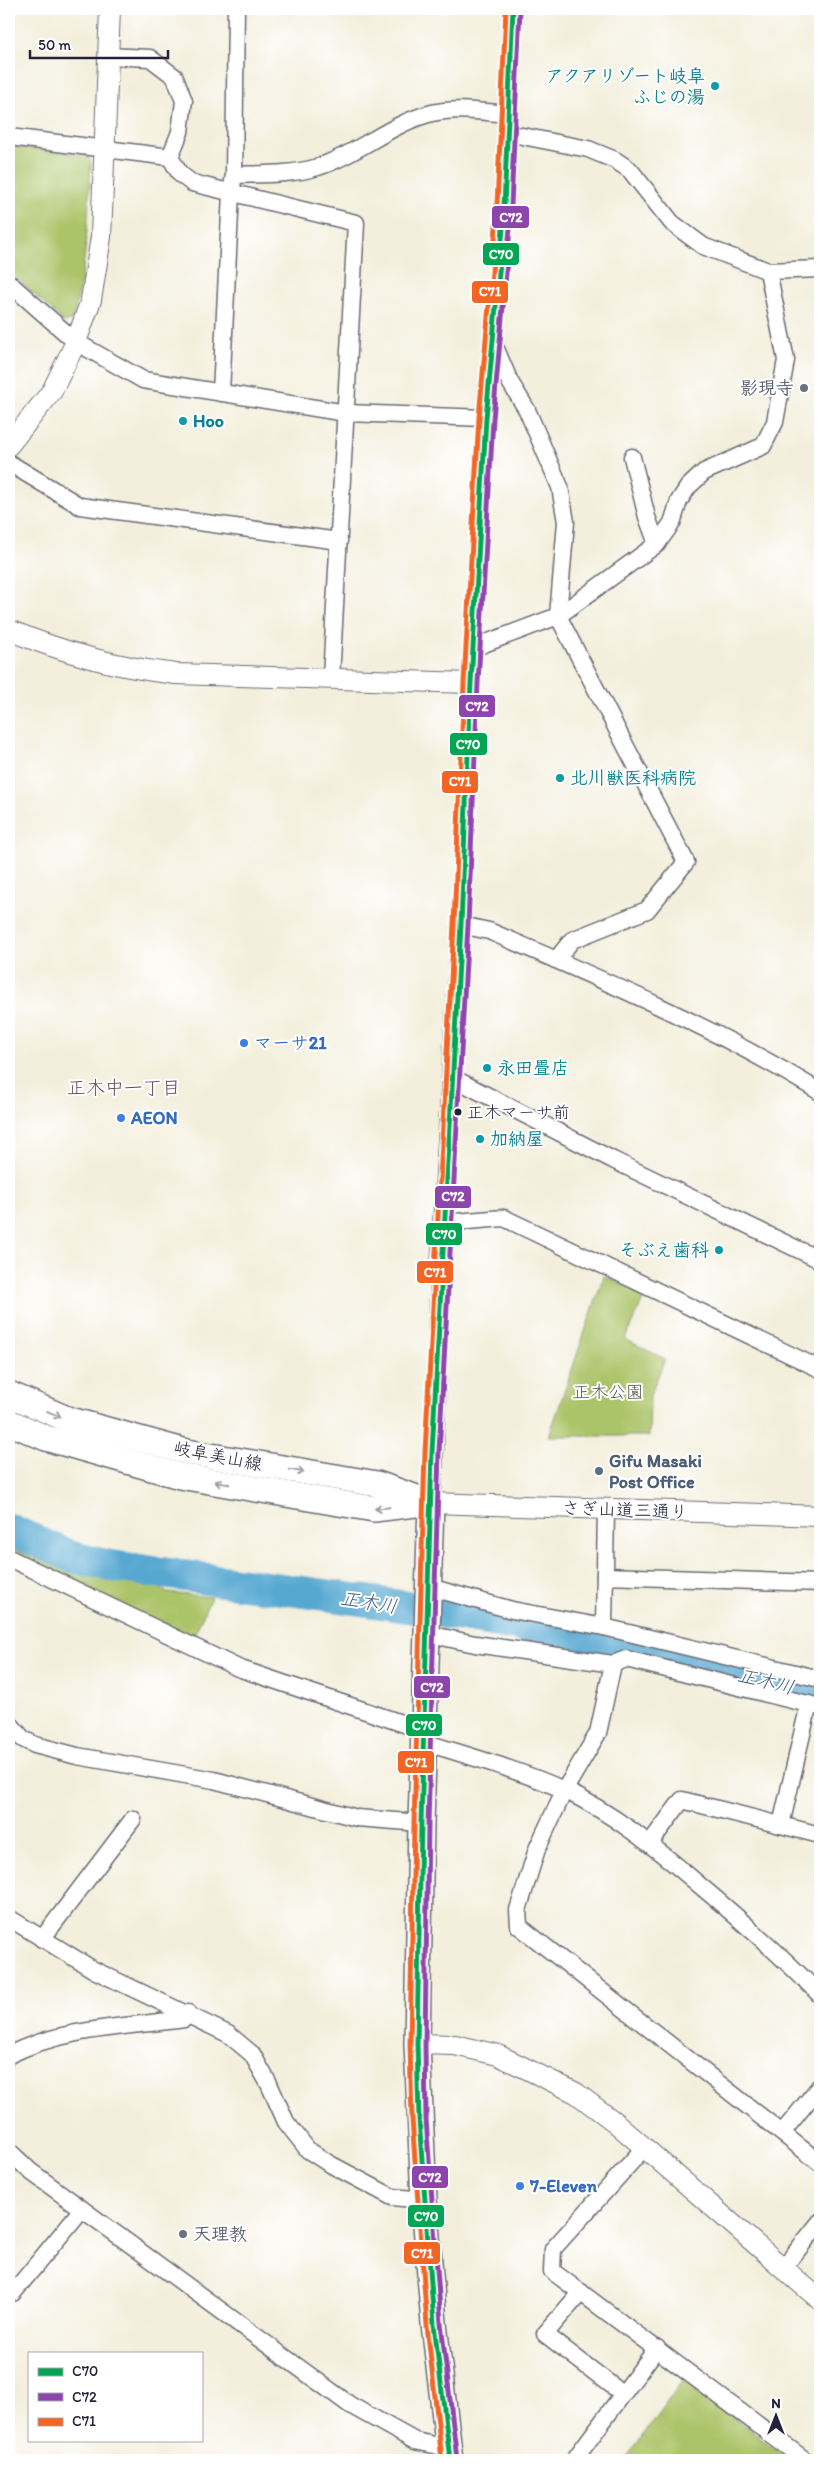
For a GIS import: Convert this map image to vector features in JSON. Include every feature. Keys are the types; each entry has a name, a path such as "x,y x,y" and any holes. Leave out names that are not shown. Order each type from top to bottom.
{"main road":[{"name":"岐阜美山線","path":"9,1394 67,1419 187,1452 377,1484 430,1503"},
{"name":"岐阜美山線","path":"9,1422 46,1438 180,1476 374,1509 430,1503"},
{"path":"430,1503 417,2044 424,2200 450,2454"}],"street":[{"path":"9,445 52,391 76,342 91,300 101,236 110,9"},
{"path":"221,393 234,175 236,9"},
{"path":"430,1503 462,925 471,683 486,418 503,228 513,9"},
{"path":"108,56 150,58 175,77 184,102 180,132 170,157"},
{"path":"234,175 290,173 319,167 353,152 414,118 433,112 451,110 508,124 588,149 615,160 630,170 672,223 703,246 768,271 820,269"},
{"path":"9,137 170,157"},
{"path":"170,157 180,174 192,183 356,223 331,679"},
{"path":"473,648 558,616 658,544 672,523 679,501 688,487 698,477 716,465 763,446 775,422 786,360 768,271"},
{"path":"9,283 76,342 143,380 346,413 486,418"},
{"path":"493,342 510,382 527,410 560,487 566,522 558,616 686,862 647,910 572,940 556,960"},
{"path":"632,457 647,517 658,544"},
{"path":"9,462 80,506 339,541"},
{"path":"9,630 52,648 96,661 140,670 176,674 471,683"},
{"path":"462,925 489,931 644,999 776,1065 820,1092"},
{"path":"453,1078 613,1160 820,1260"},
{"path":"444,1224 504,1218 820,1369"},
{"name":"さぎ山道三通り","path":"430,1503 820,1516"},
{"path":"604,1627 606,1509"},
{"path":"9,1558 238,1668 564,1791 650,1843 766,1941 820,1994"},
{"path":"605,1576 820,1583"},
{"path":"429,1591 512,1610 604,1627 820,1679"},
{"path":"428,1629 475,1644 613,1664 626,1659 814,1705 781,1826"},
{"path":"613,1664 598,1733 564,1791 537,1849 518,1910 519,1926 820,2163"},
{"path":"11,1725 23,1739 35,1745 77,1756 214,1780 357,1818 421,1823"},
{"path":"650,1843 682,1800 820,1835"},
{"path":"42,1939 133,1819"},
{"path":"9,1918 94,1970 188,2013 228,2034 252,2054 269,2084 286,2122 308,2150 328,2164 392,2197 424,2200"},
{"path":"9,2056 49,2040 75,2034 184,2019 188,2013"},
{"path":"417,2044 464,2046 498,2055 576,2093 616,2123 820,2300"},
{"path":"782,2133 820,2086"},
{"path":"644,2148 554,2249 552,2271 657,2348 802,2459"},
{"path":"9,2151 30,2171 350,2405 415,2441 450,2454"},
{"path":"13,2293 82,2209"},
{"path":"783,2268 818,2229"},
{"path":"581,2292 545,2334 623,2394"},
{"path":"574,2460 657,2348"}],"green space":[{"path":"9,146 87,155 91,161 84,261 72,321 64,322 9,271"},
{"name":"正木公園","path":"604,1276 645,1295 625,1339 665,1359 650,1395 649,1436 549,1436"},
{"path":"10,1548 76,1573 158,1586 167,1593 211,1597 192,1640 9,1555"},
{"path":"683,2380 786,2457 787,2460 625,2460"}],"waterway":[{"name":"正木川","path":"9,1529 72,1557 111,1566 361,1600 549,1631 689,1662 820,1694"}],"transit line":[{"name":"C71","path":"442,2460 427,2325 412,2119 410,2044 414,1823 425,1452 454,925 464,683 479,418 496,227 506,9"},
{"name":"C70","path":"450,2460 434,2324 419,2119 417,2044 421,1823 432,1452 461,925 471,683 486,418 503,228 513,9"},
{"name":"C72","path":"457,2459 441,2323 426,2119 425,2044 428,1823 439,1452 468,925 478,683 493,419 510,228 520,9"}],"place":[{"name":"アクアリゾート岐阜 ふじの湯","path":"715,86"},
{"name":"影現寺","path":"804,388"},
{"name":"Hoo","path":"183,421"},
{"name":"北川獣医科病院","path":"560,778"},
{"name":"マーサ21","path":"244,1043"},
{"name":"永田畳店","path":"487,1068"},
{"name":"正木マーサ前","path":"458,1112"},
{"name":"AEON","path":"121,1118"},
{"name":"加納屋","path":"480,1139"},
{"name":"そぶえ歯科","path":"719,1250"},
{"name":"Gifu Masaki Post Office","path":"599,1471"},
{"name":"7-Eleven","path":"520,2186"},
{"name":"天理教","path":"183,2234"}],"district":[{"name":"正木中一丁目","path":"124,1087"}]}
